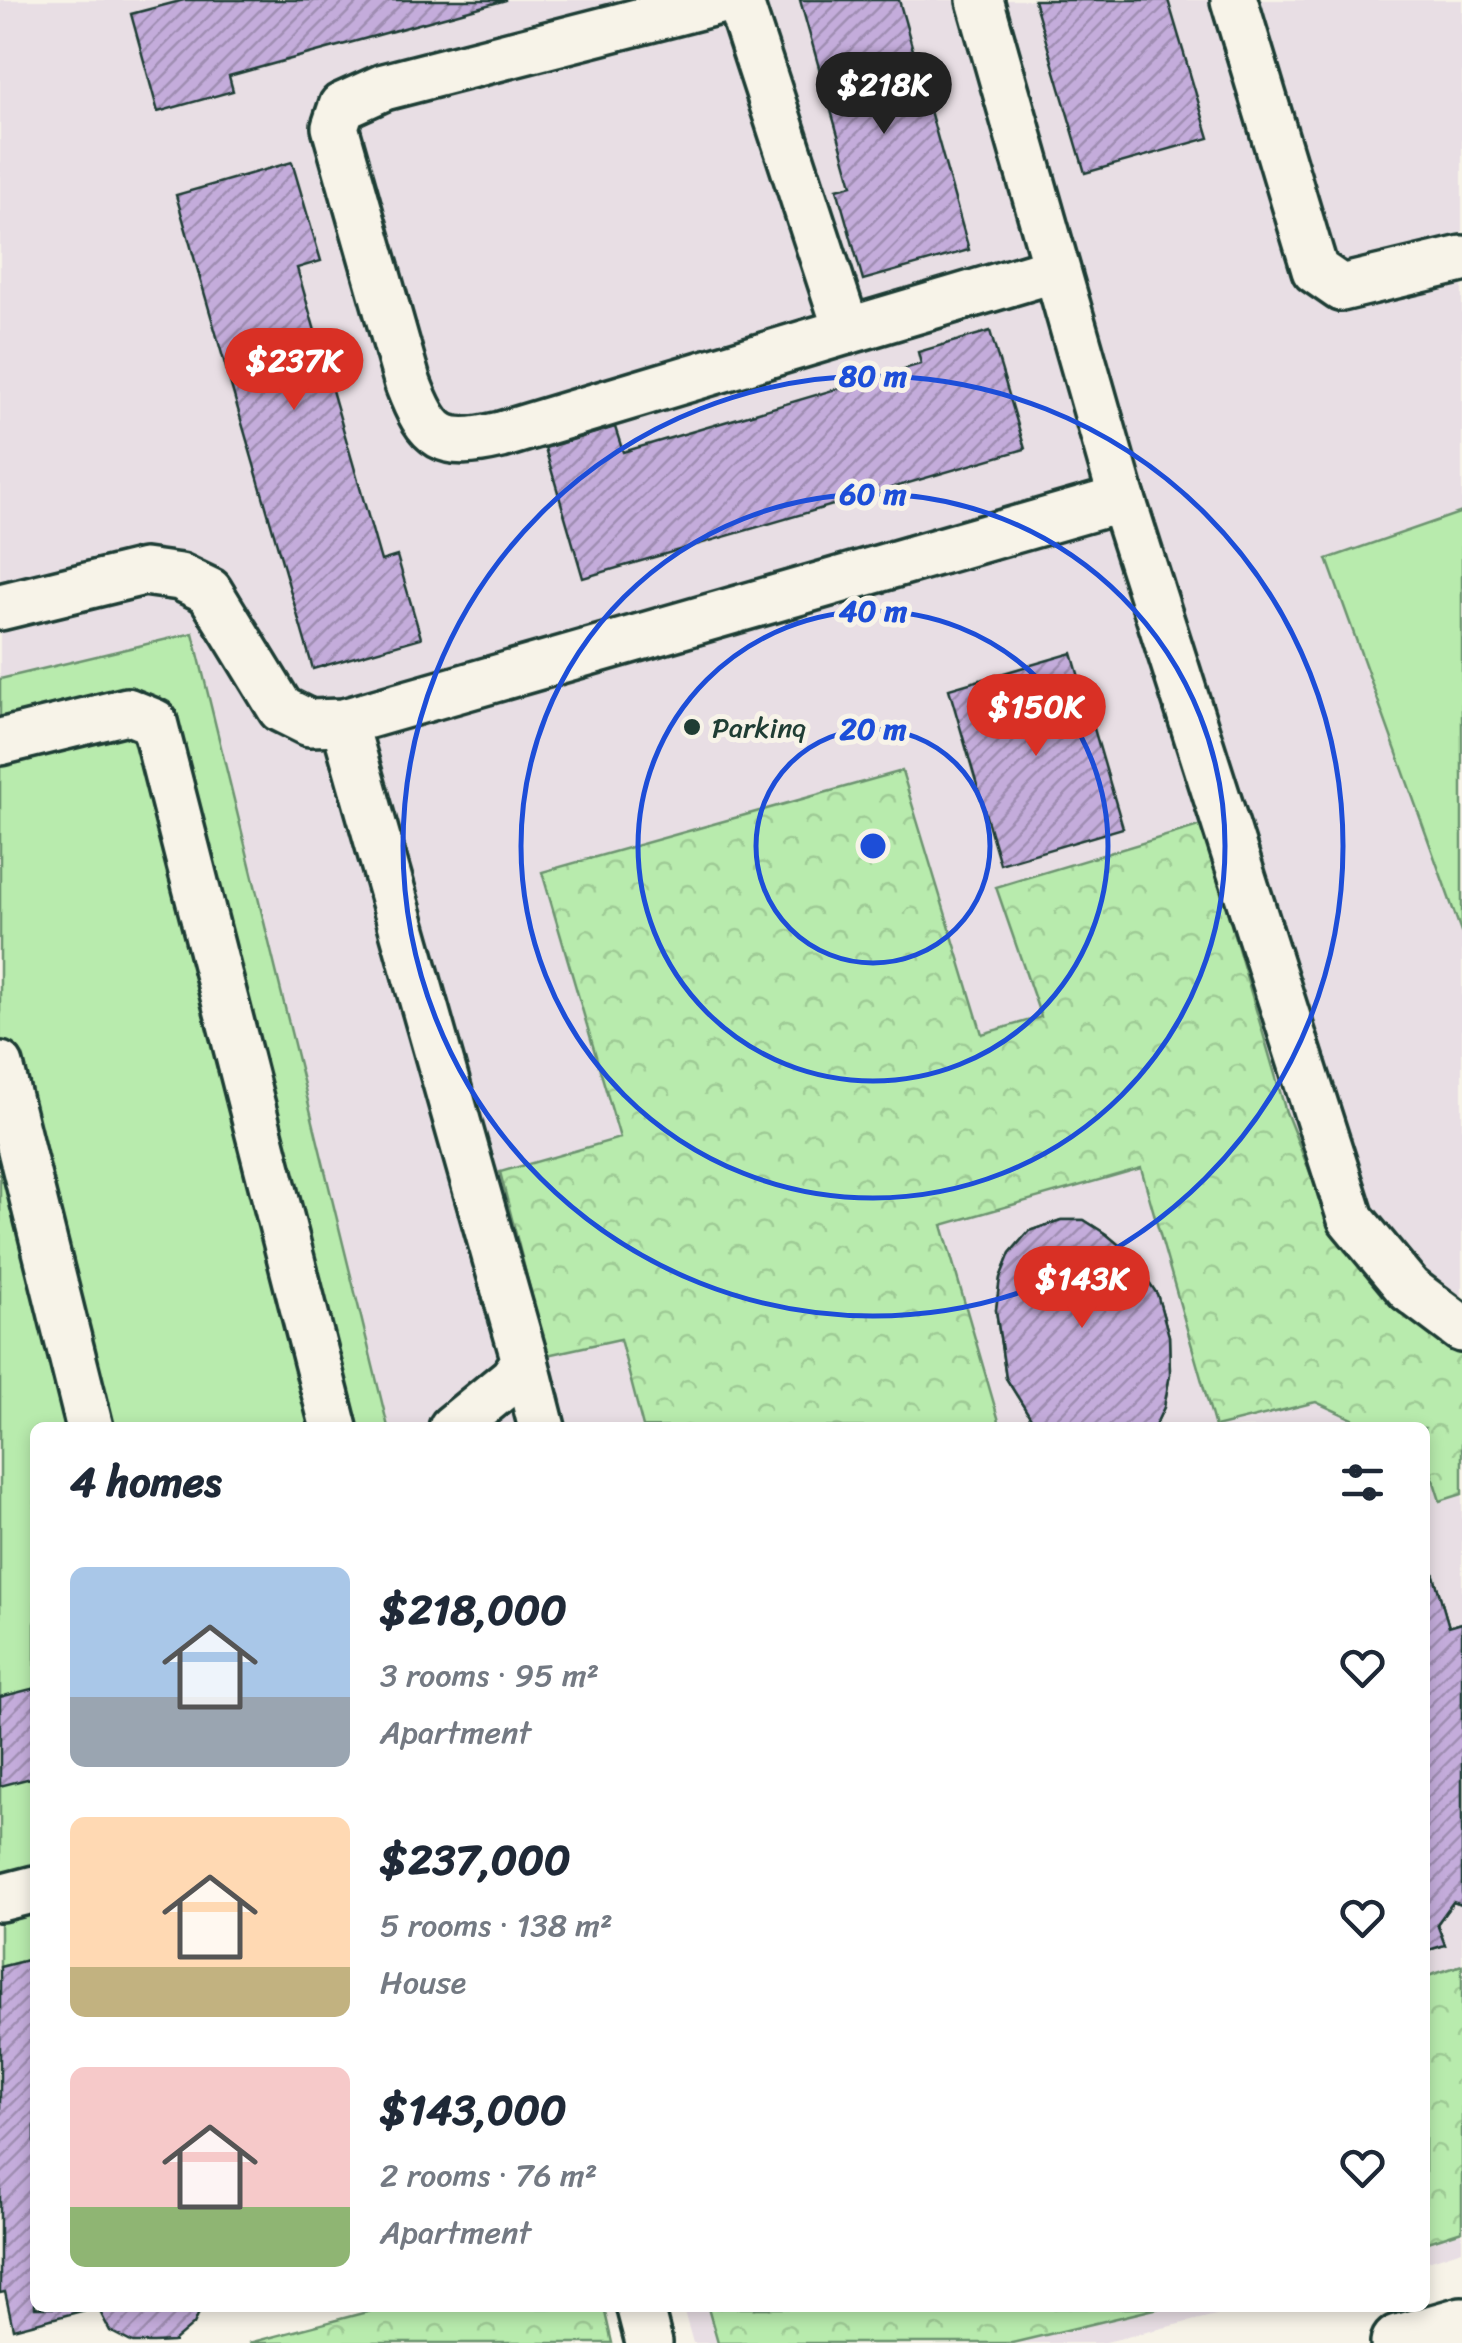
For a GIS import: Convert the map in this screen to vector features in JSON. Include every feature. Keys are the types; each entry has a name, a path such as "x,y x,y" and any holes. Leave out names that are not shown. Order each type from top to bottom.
{"main road":[{"path":"1399,2343 1462,2325"}],"lane":[{"path":"723,0 384,88 342,106 335,126 408,384 423,423 444,440 469,443 1056,269"},
{"path":"739,0 847,330"},
{"path":"980,0 1122,500 1351,1219 1409,1289 1462,1328"},
{"path":"1234,0 1315,270 1341,288 1462,259"},
{"path":"0,606 144,572 180,577 210,591 281,709 309,723 344,722 1122,500"},
{"path":"0,742 127,711 154,722 332,1422"},
{"path":"344,722 540,1422"},
{"path":"0,1065 89,1422"},
{"path":"460,1422 512,1380 525,1361"},
{"path":"0,1898 30,1889"},
{"path":"641,2312 649,2343"}],"shaded area":[{"path":"0,0 1462,0 1462,2250 1430,2260 1430,1422 387,1422 194,634 0,679"},
{"path":"684,2312 1228,2312 1102,2343 693,2343"}],"green space":[{"path":"1462,512 1462,934 1327,559"},
{"path":"193,633 387,1422 30,1422 30,1959 0,1967 0,679"},
{"path":"902,771 982,1034 1041,1017 996,887 1202,825 1286,1112 1327,1215 1428,1324 1462,1352 1462,1494 1440,1501 1430,1470 1430,1422 1359,1422 1316,1402 1235,1422 1214,1422 1141,1168 942,1225 999,1422 642,1422 620,1339 547,1355 500,1172 620,1138 542,872"},
{"path":"1462,1965 1462,2231 1430,2241 1430,1975"},
{"path":"367,2312 605,2312 612,2343 249,2343"},
{"path":"709,2312 1142,2312 1012,2343 718,2343"}],"building":[{"path":"184,0 506,0 229,76 233,91 158,112 131,14"},
{"path":"800,0 899,0 969,250 863,280 837,189 852,185"},
{"path":"1034,0 1168,0 1209,138 1085,173"},
{"path":"292,162 321,261 297,268 381,561 397,556 421,638 313,669 176,195"},
{"path":"990,331 1025,449 583,578 545,448 615,427 623,452 921,364 918,352"},
{"path":"1072,653 1123,828 1000,864 949,689"},
{"path":"1061,1220 1084,1220 1130,1254 1157,1294 1169,1336 1170,1374 1157,1422 1033,1422 1006,1378 996,1310 1000,1278 1010,1253 1029,1231"},
{"path":"1061,1220 1084,1220 1130,1254 1157,1294 1169,1336 1170,1374 1157,1422 1033,1422 1006,1378 996,1310 1000,1278 1010,1253 1029,1231"},
{"path":"1430,1562 1449,1627 1462,1623 1462,1905 1453,1902 1437,1924 1445,1945 1430,1950"},
{"path":"1430,1562 1449,1627 1462,1623 1462,1905 1453,1902 1437,1924 1445,1945 1430,1950"},
{"path":"30,1689 30,1778 0,1786 0,1697"},
{"path":"30,1959 30,2312 78,2312 13,2329 5,2292 0,2293 0,1967"},
{"path":"100,2312 199,2312 194,2324 173,2342 133,2343 110,2331"}],"place":[{"name":"Parkinq","path":"692,727"}]}
